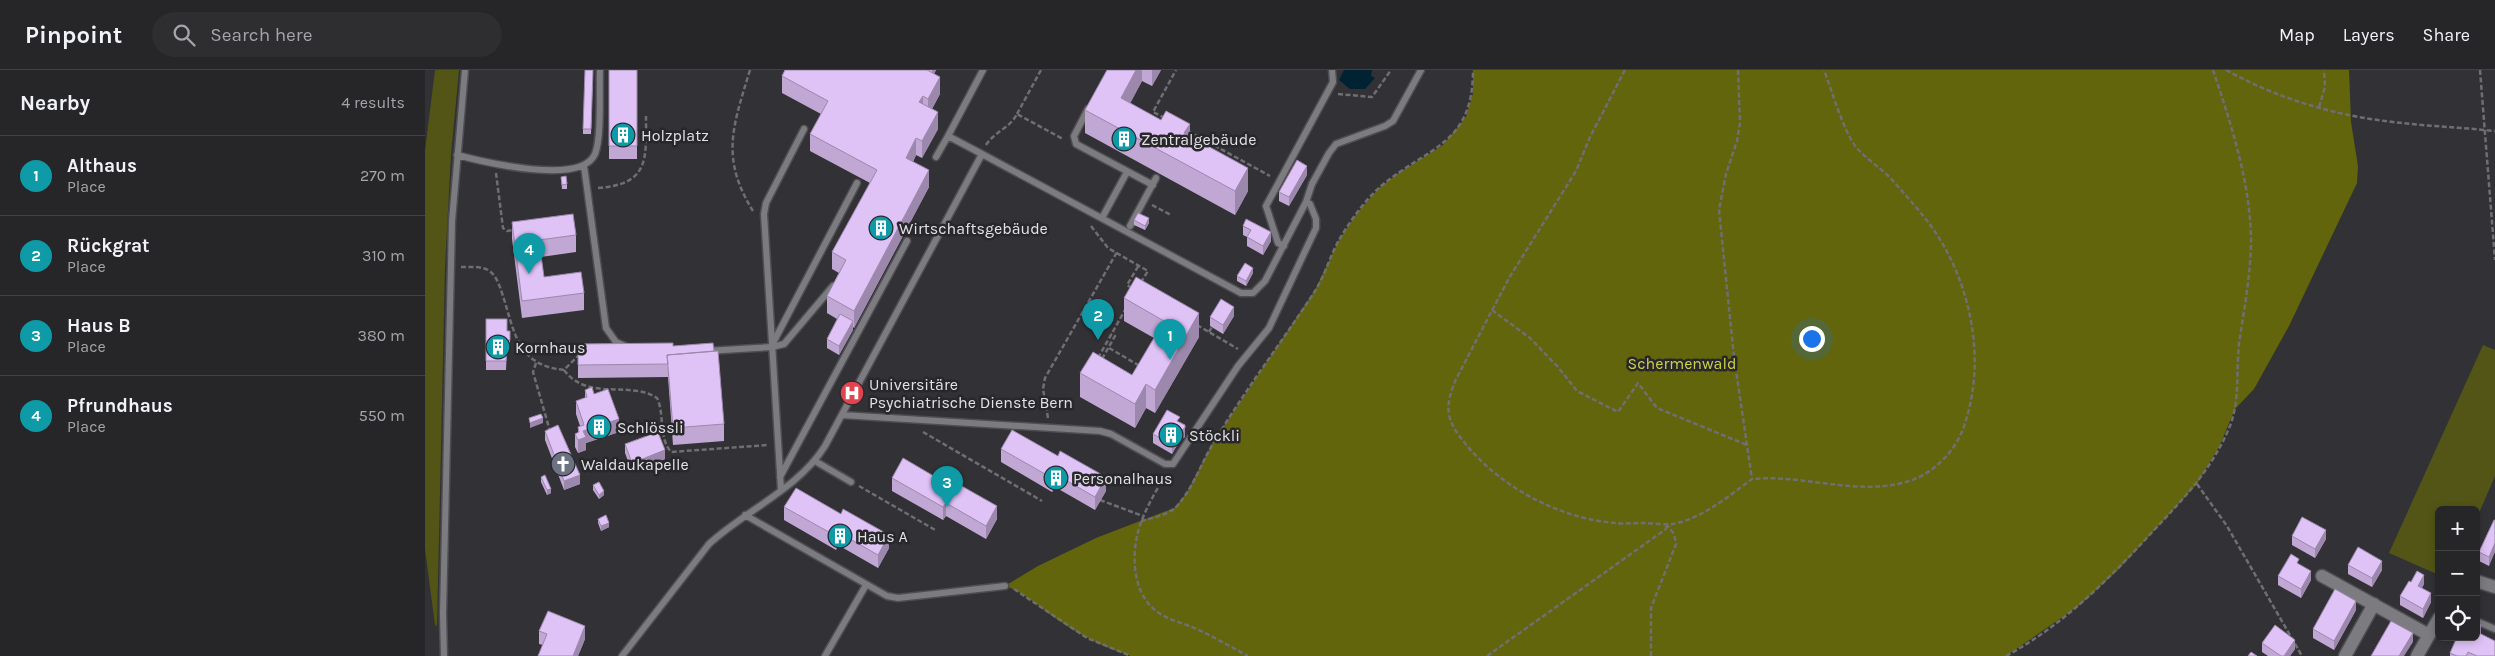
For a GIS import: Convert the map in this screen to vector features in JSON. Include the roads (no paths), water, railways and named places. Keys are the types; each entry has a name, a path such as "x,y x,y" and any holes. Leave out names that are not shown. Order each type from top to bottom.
{"street":[{"path":"2322,576 2429,635"},
{"path":"2480,582 2495,587"},
{"path":"2345,656 2374,604"},
{"path":"2417,656 2435,625"}],"lane":[{"path":"444,656 443,614 451,266 457,155 465,70"},
{"path":"457,155 495,164 534,169 584,166 593,156 597,145 599,70"},
{"path":"937,157 983,70"},
{"path":"1283,246 1278,243 1266,206 1333,82 1332,70"},
{"path":"948,136 1246,294 1253,294 1262,286 1307,202 1312,184 1336,144 1385,126 1393,121 1421,70"},
{"path":"1090,105 1074,136 1076,144 1153,185"},
{"path":"781,489 764,214 766,203 804,130"},
{"path":"622,656 709,544 745,515 801,476 815,461 842,415 982,154"},
{"path":"584,166 606,328 609,335 616,342 631,348"},
{"path":"1102,218 1127,172"},
{"path":"1130,226 1156,178"},
{"path":"772,346 857,183"},
{"path":"842,415 1049,426 1106,432 1170,465 1178,458 1238,366 1269,328 1316,228 1317,219 1310,204 1307,202"},
{"path":"781,478 907,241"},
{"path":"695,351 784,344 833,286"},
{"path":"815,461 851,482"},
{"path":"745,515 887,596 898,598 1005,586"},
{"path":"825,656 866,585"},
{"path":"2480,623 2495,629"}],"water":[{"path":"1344,70 1372,70 1371,76 1375,78 1365,89 1350,89 1339,80"}],"place":[{"name":"Holzplatz","path":"623,135"},
{"name":"Zentralgebäude","path":"1124,139"},
{"name":"Wirtschaftsgebäude","path":"881,228"},
{"name":"Pfrundhaus","path":"529,274"},
{"name":"Rückgrat","path":"1098,340"},
{"name":"Kornhaus","path":"498,347"},
{"name":"Althaus","path":"1170,360"},
{"name":"Universitäre Psychiatrische Dienste Bern","path":"852,393"},
{"name":"Schlössli","path":"599,427"},
{"name":"Stöckli","path":"1171,435"},
{"name":"Waldaukapelle","path":"563,464"},
{"name":"Personalhaus","path":"1056,478"},
{"name":"Haus B","path":"947,507"},
{"name":"Haus A","path":"840,536"}],"park label":[{"name":"Schermenwald","path":"1682,363"}]}
